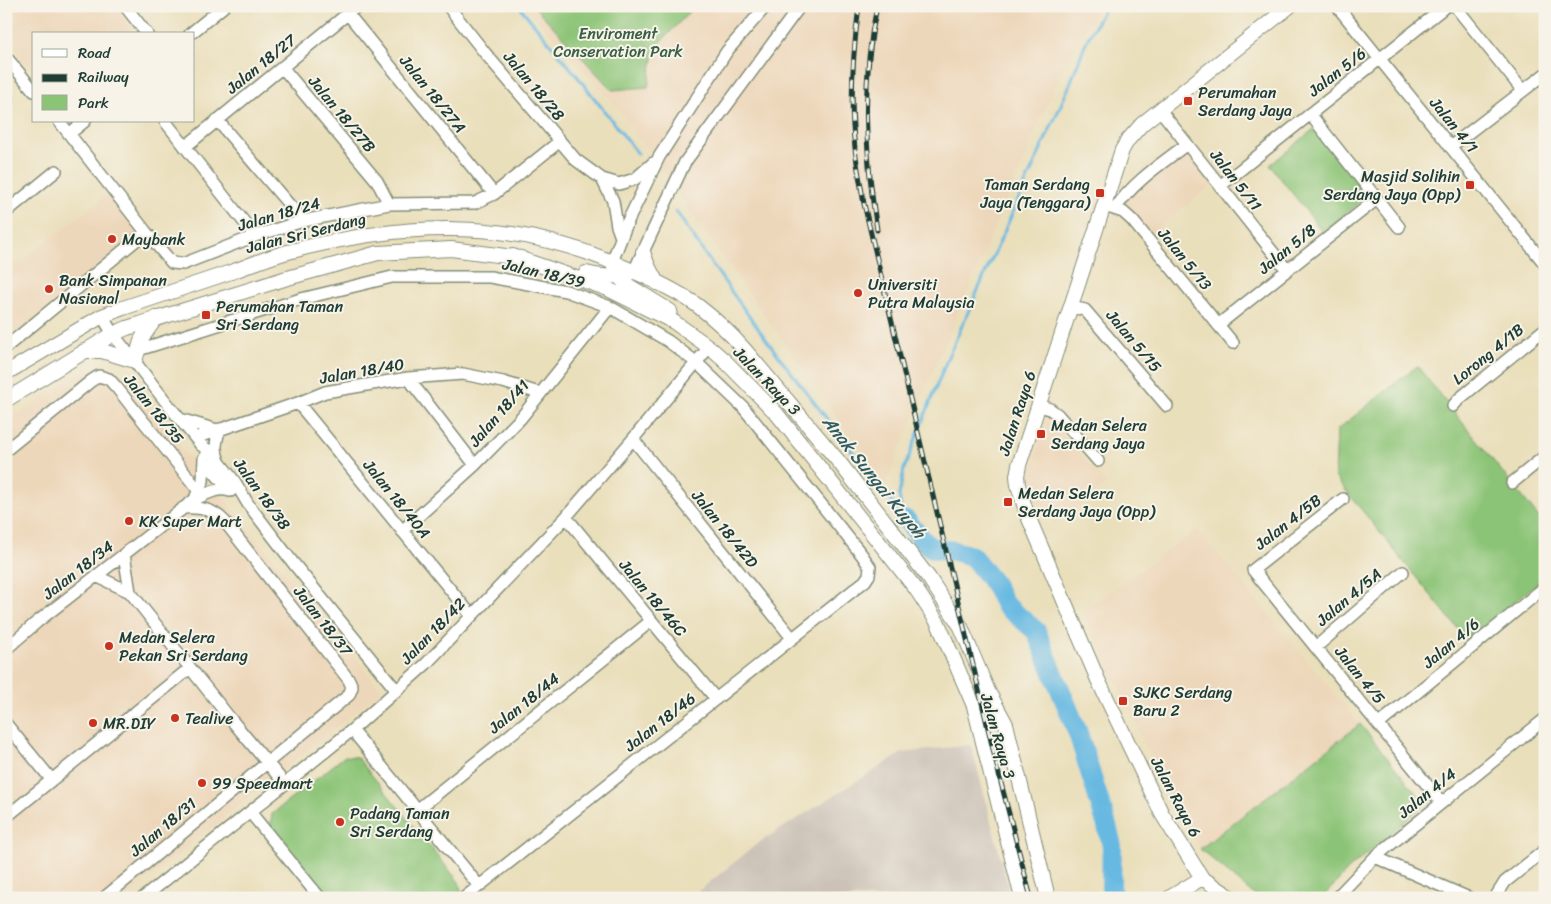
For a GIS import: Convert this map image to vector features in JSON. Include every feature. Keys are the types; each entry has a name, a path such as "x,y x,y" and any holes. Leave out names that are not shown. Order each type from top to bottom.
{"street":[{"path":"125,6 145,32"},
{"path":"192,32 224,6"},
{"name":"Jalan 18/28","path":"448,6 485,53 576,160 602,179 619,184 636,179 659,157"},
{"path":"725,361 715,347 696,328 633,289 613,271 608,260 659,157 727,51 766,6"},
{"path":"6,400 113,334 156,318 378,253 451,249 513,256 602,277 619,277 634,271 685,162 800,6"},
{"name":"Jalan Raya 6","path":"1202,878 1158,806 1101,686 1026,514 1017,476 1018,465 1071,307 1110,208 1122,150 1142,124 1290,6"},
{"name":"Jalan 4/1","path":"1337,6 1545,264"},
{"name":"Jalan 5/6","path":"1220,186 1446,6"},
{"path":"1455,6 1523,91"},
{"name":"Jalan 18/27","path":"185,147 352,10"},
{"name":"Jalan 18/27A","path":"352,10 494,194"},
{"path":"6,57 32,89"},
{"name":"Jalan 18/27B","path":"282,67 377,181 389,204"},
{"path":"1450,146 1545,74"},
{"name":"Jalan 5/11","path":"1160,110 1287,270"},
{"path":"1310,114 1399,227"},
{"path":"217,120 303,222"},
{"name":"Jalan 18/24","path":"60,122 172,263 183,264 255,236 303,222 389,204 475,203 494,194 560,141"},
{"path":"69,134 84,122"},
{"path":"166,122 255,236"},
{"path":"1110,208 1138,182 1187,144"},
{"path":"6,212 56,171"},
{"name":"Jalan 18/28","path":"602,179 613,201 621,236"},
{"name":"Jalan 5/8","path":"1218,325 1377,199"},
{"name":"Jalan 5/13","path":"1110,208 1123,212 1132,220 1233,343"},
{"name":"Jalan Sri Serdang","path":"6,373 102,316 284,254 380,233 443,228 520,234 575,248 608,260"},
{"path":"6,347 146,232"},
{"path":"643,252 657,283"},
{"name":"Jalan Raya 3","path":"513,256 608,289 674,322 709,347 725,361 783,422 916,589 938,623 974,706 1022,898"},
{"name":"Jalan Raya 3","path":"608,260 634,271 697,305 729,333 746,350 929,578 961,627 988,691 1006,724 1048,898"},
{"name":"Jalan 18/39","path":"136,356 301,299 392,277 490,277 566,291 610,307 668,341 697,363 744,407 806,483 870,567"},
{"name":"Jalan 18/41","path":"402,531 475,465 520,419 610,307"},
{"name":"Jalan 5/15","path":"1071,307 1085,310 1166,406"},
{"name":"Jalan 18/38","path":"102,316 113,334 136,356 180,419 235,482 248,504 294,564 397,691"},
{"path":"84,351 136,356 142,338 156,318"},
{"name":"Lorong 4/1B","path":"1453,406 1459,398 1545,329"},
{"name":"Jalan 18/42","path":"143,898 352,730 426,664 566,517 709,347"},
{"name":"Jalan 18/40","path":"195,438 325,392 408,378 463,374 503,382 539,393"},
{"name":"Jalan 18/35","path":"6,450 99,376 109,379 117,388 196,495"},
{"path":"408,378 475,465"},
{"name":"Jalan 18/40A","path":"298,403 472,615"},
{"path":"1038,405 1050,409 1058,415 1098,461"},
{"path":"180,419 219,430 216,450 221,465"},
{"name":"Jalan 18/42D","path":"633,439 792,638"},
{"path":"196,495 203,481 205,447"},
{"path":"1512,483 1545,456"},
{"path":"204,461 230,491 248,504"},
{"name":"Jalan 18/34","path":"6,648 183,508 196,495 222,489 230,491"},
{"name":"Jalan 4/5B","path":"1253,570 1343,500"},
{"name":"Jalan 18/37","path":"183,508 200,507 207,509 219,515 226,522 349,680 352,688 348,695 267,763"},
{"name":"Jalan 18/46C","path":"566,517 716,699"},
{"path":"124,554 130,592"},
{"name":"Jalan 18/46","path":"464,898 865,581 869,575 870,567"},
{"name":"Jalan 4/5","path":"1253,570 1442,802"},
{"name":"Jalan 4/5A","path":"1316,647 1403,572"},
{"path":"96,576 130,592 284,784"},
{"name":"Jalan 4/6","path":"1379,724 1545,587"},
{"name":"Jalan 18/44","path":"417,810 652,621"},
{"path":"6,817 190,668"},
{"name":"Jalan 4/4","path":"1336,898 1375,858 1545,719"},
{"path":"6,724 51,779"},
{"path":"352,730 479,886"},
{"name":"Jalan 18/31","path":"104,898 267,763"},
{"path":"250,812 317,897"},
{"path":"1495,898 1506,882 1545,850"},
{"path":"1375,858 1469,898"},
{"path":"1171,896 1202,878 1232,898"}],"shaded area":[{"path":"6,6 114,6 134,32 32,32 32,70 6,38"},
{"name":"Universiti Putra Malaysia","path":"525,6 1099,6 1062,70 885,484 612,101"},
{"path":"1186,150 1213,184 1149,235 1123,205 1128,197"},
{"path":"109,193 139,232 6,341 6,274"},
{"path":"84,370 120,373 382,690 124,898 6,898 6,423"},
{"path":"1046,415 1107,484 1055,525 1031,494 1030,477"},
{"path":"1197,529 1425,804 1349,869 1322,898 1258,898 1200,849 1178,814 1083,611"},
{"path":"971,745 1011,898 690,898 757,844 902,753"}],"green space":[{"name":"Enviroment Conservation Park","path":"534,6 695,6 655,48 648,87 612,90"},
{"path":"1315,128 1369,195 1323,232 1270,165"},
{"path":"1417,366 1545,525 1545,577 1467,640 1335,477 1337,430"},
{"path":"1360,724 1425,804 1349,869 1322,898 1258,898 1200,849"},
{"name":"Padang Taman Sri Serdang","path":"345,756 357,757 459,882 462,895 458,898 325,898 270,829 272,814"}],"waterway":[{"name":"Anak Sungai Kuyoh","path":"519,6 638,154"},
{"path":"906,520 899,495 904,469 948,357 1068,89 1086,42 1106,6"},
{"name":"Anak Sungai Kuyoh","path":"676,211 758,328 903,516"},
{"name":"Anak Sungai Kuyoh","path":"906,520 927,545 935,549 954,551 972,556 994,584 1005,605 1036,631 1078,733 1107,826 1112,846 1111,886 1113,898"}],"railway":[{"path":"859,6 852,112 856,155 864,204 1000,779 1031,898"},
{"path":"877,6 869,62 866,118 877,230"}],"place":[{"name":"Perumahan Serdang Jaya","path":"1188,101"},
{"name":"Masjid Solihin Serdang Jaya (Opp)","path":"1470,185"},
{"name":"Taman Serdang Jaya (Tenggara)","path":"1100,193"},
{"name":"Maybank","path":"112,239"},
{"name":"Bank Simpanan Nasional","path":"49,289"},
{"name":"Universiti Putra Malaysia","path":"858,293"},
{"name":"Perumahan Taman Sri Serdang","path":"206,315"},
{"name":"Medan Selera Serdang Jaya","path":"1041,434"},
{"name":"Medan Selera Serdang Jaya (Opp)","path":"1008,502"},
{"name":"KK Super Mart","path":"129,521"},
{"name":"Medan Selera Pekan Sri Serdang","path":"109,646"},
{"name":"SJKC Serdang Baru 2","path":"1123,701"},
{"name":"Tealive","path":"175,718"},
{"name":"MR.DIY","path":"93,723"},
{"name":"99 Speedmart","path":"202,783"},
{"name":"Padang Taman Sri Serdang","path":"340,822"}]}
